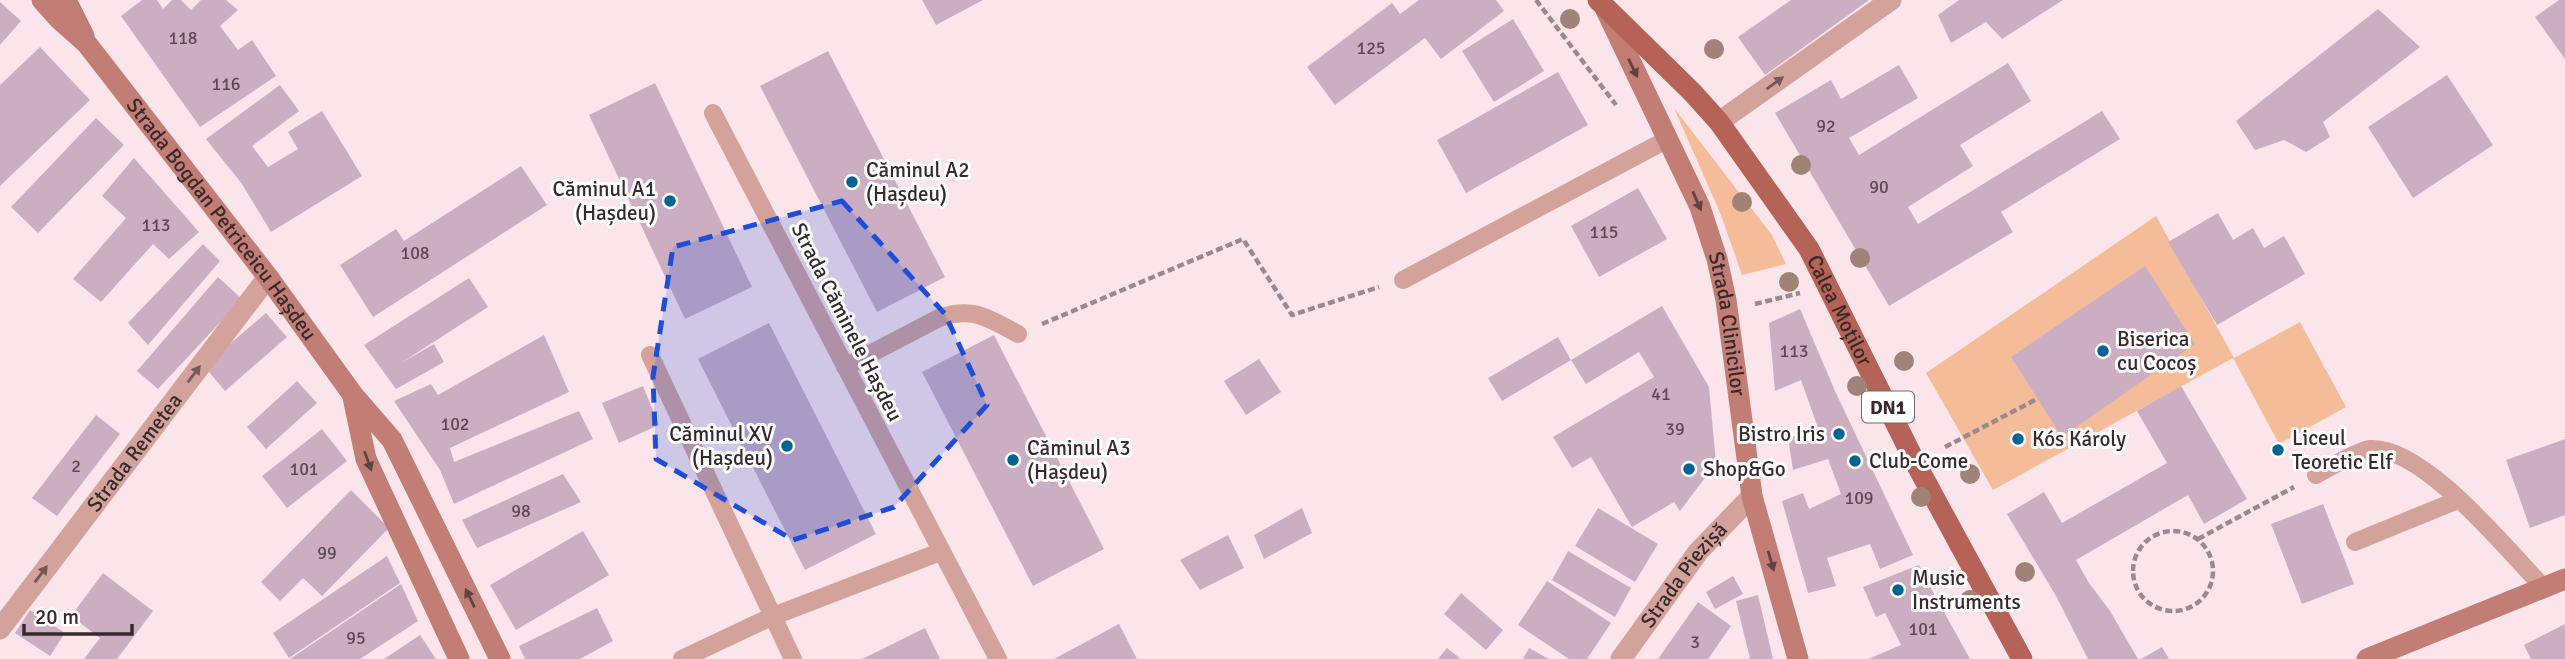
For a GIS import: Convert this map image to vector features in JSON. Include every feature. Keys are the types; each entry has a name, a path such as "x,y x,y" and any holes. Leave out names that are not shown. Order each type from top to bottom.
{"main road":[{"name":"Calea Moților","path":"1601,3 1719,122 1809,249 1916,464 2022,659"}],"street":[{"name":"Strada Bogdan Petriceicu Hașdeu","path":"42,0 88,44"},
{"name":"Strada Bogdan Petriceicu Hașdeu","path":"66,0 88,44 268,277 353,395 392,440 499,659"},
{"path":"1719,122 1891,0"},
{"name":"Strada Clinicilor","path":"1601,3 1700,207 1717,259 1728,311 1752,496 1798,659"},
{"name":"Strada Remetea","path":"0,629 268,277"},
{"name":"Strada Bogdan Petriceicu Hașdeu","path":"353,395 366,459 459,659"},
{"name":"Strada Piezișă","path":"1620,659 1698,552 1752,496"},
{"path":"2367,659 2565,579"}],"lane":[{"name":"Strada Căminele Hașdeu","path":"713,113 998,659"},
{"path":"1403,279 1668,139"},
{"path":"845,367 939,318 954,313 969,312 985,317 1018,334"},
{"path":"649,355 793,659"},
{"path":"2316,475 2368,449 2393,453 2416,464 2437,479 2544,588"},
{"path":"2355,542 2458,500"},
{"path":"682,659 771,617 940,552"}],"path":[{"path":"1536,0 1622,112"},
{"path":"1018,334 1243,239 1292,316 1403,279"},
{"path":"1744,307 1806,291"},
{"path":"1945,446 2037,399"},
{"path":"2198,539 2316,475"},
{"path":"2172,530 2186,532 2198,539 2207,548 2212,559 2211,584 2204,596 2196,604 2184,609 2159,608 2147,602 2138,591 2133,578 2138,551 2147,540 2172,530"}],"highlighted area":[{"path":"842,201 945,314 987,405 894,507 793,540 656,459 653,377 673,247"}],"shaded area":[{"path":"1674,108 1772,235 1786,264 1742,275 1721,215"},
{"path":"2156,216 2234,358 2300,322 2346,407 2279,444 2233,358 1993,490 1926,373"}],"building":[{"path":"142,0 157,0 163,9 172,0 181,0 191,10 201,0 226,0 238,10 220,26 238,50 252,40 276,76 200,127 121,16"},
{"path":"922,0 983,0 936,25"},
{"path":"1419,0 1496,0 1504,11 1441,59 1425,38 1335,105 1307,67 1392,3 1400,14"},
{"path":"1791,0 1869,0 1765,75 1738,37"},
{"path":"1959,0 2063,0 2002,39 1986,22 1951,43 1938,15"},
{"path":"2559,0 2565,0 2565,59 2535,17"},
{"path":"0,2 21,21 0,45"},
{"path":"2378,9 2420,47 2323,122 2330,137 2306,152 2284,140 2255,150 2236,121"},
{"path":"1513,19 1544,71 1494,102 1462,51"},
{"path":"40,47 90,100 0,186 0,85"},
{"name":"Căminul A2 (Hașdeu)","path":"828,51 945,277 877,312 760,86"},
{"path":"2008,63 2031,101 1960,145 1973,166 1908,207 1918,224 2102,111 2120,139 2001,212 2013,232 1889,306 1775,113 1831,80 1841,99 1899,65 1918,98 1849,138 1859,155"},
{"path":"1558,72 1588,125 1466,193 1437,140"},
{"path":"2447,75 2493,145 2413,198 2368,127"},
{"name":"Căminul A1 (Hașdeu)","path":"655,83 752,287 685,319 589,115"},
{"path":"280,85 299,111 252,146 268,167 298,149 288,132 322,111 362,176 271,232 242,184 206,139"},
{"path":"96,118 124,145 38,233 11,207"},
{"path":"134,158 199,232 169,259 153,244 101,302 73,279 126,218 102,196"},
{"path":"521,166 547,205 373,317 340,265 396,229 404,241"},
{"path":"1638,188 1667,239 1599,277 1571,226"},
{"path":"2218,213 2233,240 2253,228 2264,248 2284,236 2305,274 2217,325 2168,242"},
{"path":"203,244 220,261 148,345 128,323"},
{"name":"Biserica cu Cocoș","path":"2145,266 2195,344 2062,437 2011,357"},
{"path":"218,277 242,299 158,389 137,371"},
{"path":"469,278 488,307 401,363 434,344 444,362 396,389 364,345"},
{"path":"1662,306 1709,387 1716,463 1680,511 1674,502 1632,527 1591,457 1572,468 1553,437 1654,377 1639,352 1586,384 1571,360"},
{"path":"1800,309 1835,391 1913,555 1880,569 1870,544 1827,558 1836,586 1808,593 1782,501 1803,493 1809,509 1841,494 1828,459 1793,470 1788,438 1818,428 1801,380 1775,391 1769,323"},
{"path":"266,313 287,337 225,391 204,366"},
{"name":"Căminul XV (Hașdeu)","path":"769,323 876,534 805,570 698,359"},
{"path":"544,335 569,392 450,448 454,462 579,411 593,439 454,504 440,470 394,401 431,384 438,395"},
{"name":"Căminul A3 (Hașdeu)","path":"994,335 1104,549 1033,586 922,372"},
{"path":"1558,337 1571,360 1502,401 1488,378"},
{"path":"1259,359 1281,392 1246,415 1224,381"},
{"path":"297,381 317,403 266,449 247,427"},
{"path":"643,386 659,425 619,443 602,403"},
{"path":"2181,386 2247,499 2204,524 2188,495 2076,560 2138,659 2088,659 2056,596 2007,514 2044,492 2062,523 2167,463 2137,411"},
{"path":"96,415 120,434 57,516 32,498"},
{"path":"322,429 347,461 287,508 262,476"},
{"path":"2565,439 2565,515 2530,528 2506,460"},
{"path":"563,474 581,502 477,548 462,520"},
{"path":"351,490 389,528 322,596 303,578 280,601 261,582"},
{"path":"2323,504 2354,584 2302,604 2271,524"},
{"path":"1302,508 1312,533 1264,559 1254,535"},
{"path":"1598,508 1658,544 1635,582 1575,546"},
{"path":"583,531 609,575 516,630 490,585"},
{"path":"1228,535 1244,568 1200,590 1180,560"},
{"path":"1568,551 1631,588 1615,617 1552,580"},
{"path":"387,556 400,583 289,658 273,633"},
{"path":"1919,565 1970,659 1868,659 1901,645 1885,613 1876,617 1863,587"},
{"path":"103,573 153,611 117,659 84,659 100,638 71,616"},
{"path":"1733,576 1743,594 1715,609 1706,592"},
{"path":"1547,581 1611,623 1587,659 1569,659 1518,625"},
{"path":"401,584 418,621 360,659 290,659"},
{"path":"1461,593 1503,630 1486,650 1444,614"},
{"path":"1758,595 1773,659 1750,659 1736,601"},
{"path":"1698,602 1731,626 1708,659 1658,659"},
{"path":"597,608 613,641 580,659 525,659 519,646"},
{"path":"30,610 65,633 50,656 15,633"},
{"path":"1119,624 1137,659 1054,659"},
{"path":"2565,624 2565,659 2531,659 2524,645"},
{"path":"925,628 940,659 862,659"},
{"path":"420,635 436,659 384,659"},
{"path":"2162,647 2169,659 2141,659"},
{"path":"1447,648 1461,659 1438,659"},
{"path":"1529,648 1549,659 1523,659"}],"place":[{"name":"Căminul A2 (Hașdeu)","path":"852,182"},
{"name":"Căminul A1 (Hașdeu)","path":"670,201"},
{"name":"Biserica cu Cocoș","path":"2103,351"},
{"name":"Bistro Iris","path":"1839,434"},
{"name":"Kós Károly","path":"2018,439"},
{"name":"Căminul XV (Hașdeu)","path":"787,446"},
{"name":"Liceul Teoretic Elf","path":"2278,450"},
{"name":"Căminul A3 (Hașdeu)","path":"1013,460"},
{"name":"Club-Come","path":"1855,461"},
{"name":"Shop&Go","path":"1689,469"},
{"name":"Music Instruments","path":"1898,590"}]}
